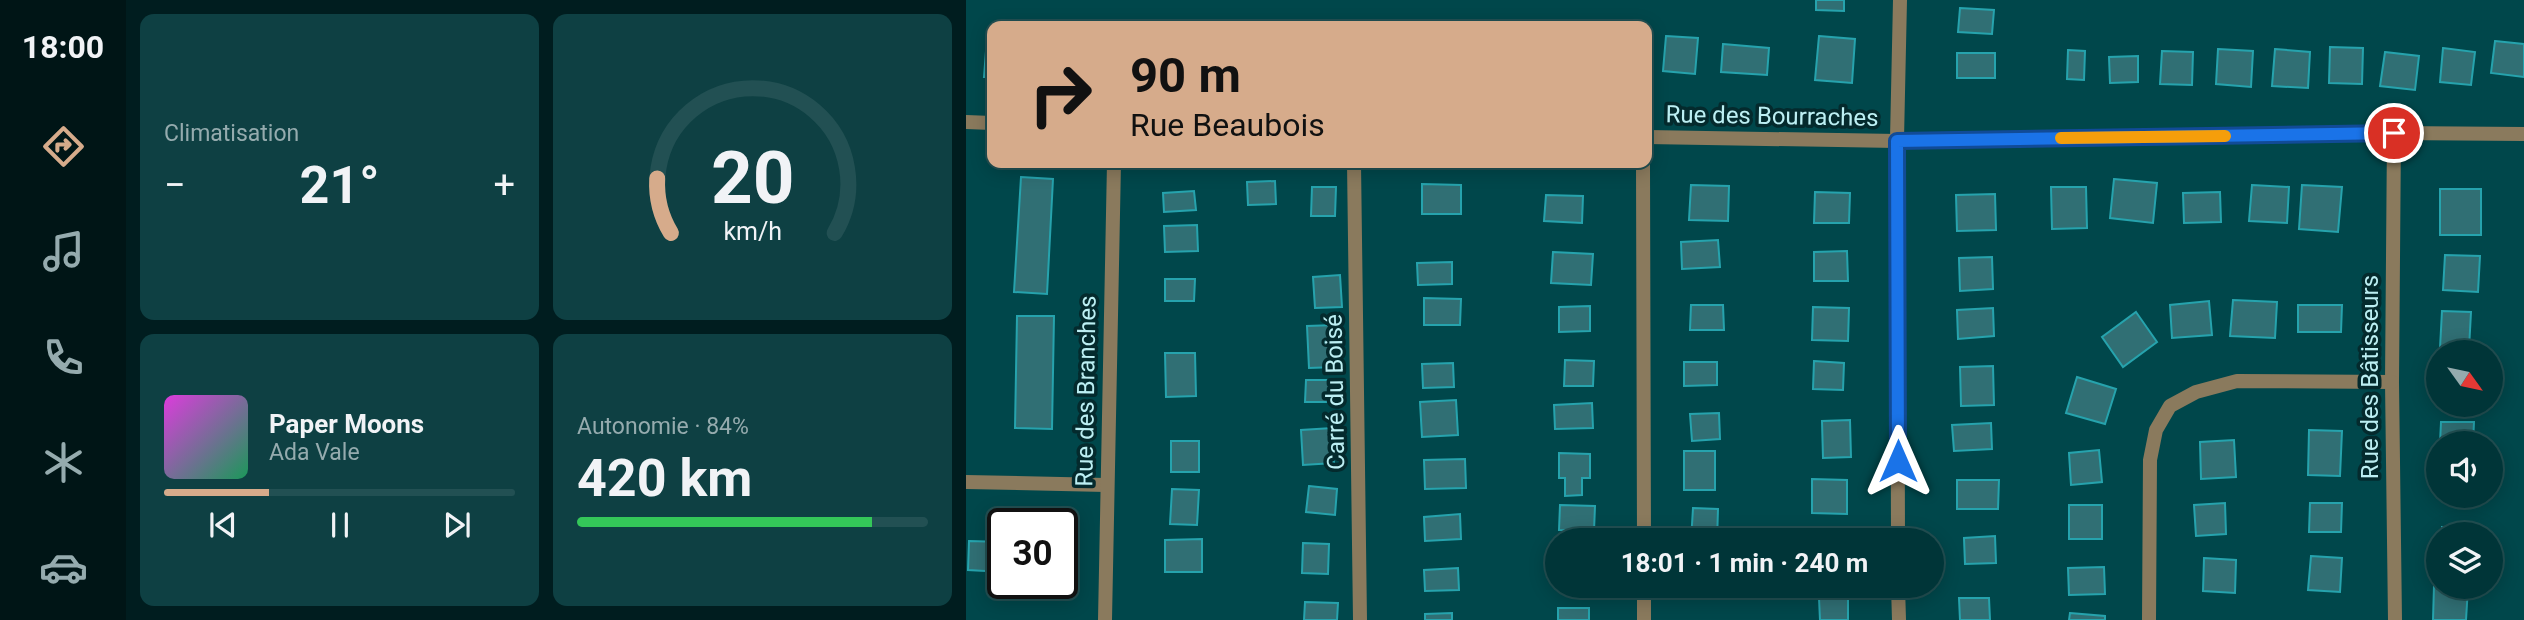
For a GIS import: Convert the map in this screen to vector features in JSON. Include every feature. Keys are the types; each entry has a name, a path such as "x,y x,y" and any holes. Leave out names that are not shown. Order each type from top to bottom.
{"street":[{"path":"1898,528 1897,141 1900,0"},
{"path":"966,122 987,123"},
{"name":"Rue des Bourraches","path":"1652,137 1897,141 2394,133 2524,134"},
{"name":"Rue des Bâtisseurs","path":"2394,133 2392,382 2395,620"},
{"name":"Rue des Branches","path":"1105,620 1114,168"},
{"name":"Carré du Boisé","path":"1354,168 1360,620"},
{"path":"1643,168 1644,528"},
{"path":"2149,620 2150,460 2156,430 2170,406 2196,392 2237,381 2392,382"},
{"path":"966,482 1106,485"},
{"path":"1644,598 1644,620"},
{"path":"1898,598 1899,620"}],"building":[{"path":"1816,0 1844,0 1844,11 1816,10"},
{"path":"1960,8 1994,10 1992,34 1958,32"},
{"path":"1666,36 1698,38 1695,74 1663,71"},
{"path":"1819,36 1855,39 1852,83 1815,80"},
{"path":"987,38 987,77 984,77"},
{"path":"2495,41 2524,44 2524,77 2491,73"},
{"path":"1723,44 1769,48 1767,75 1721,72"},
{"path":"2330,47 2363,48 2362,84 2329,83"},
{"path":"2443,48 2475,52 2471,85 2440,82"},
{"path":"2218,49 2253,51 2251,87 2216,84"},
{"path":"2275,49 2310,52 2308,88 2272,86"},
{"path":"2068,50 2085,51 2084,80 2067,79"},
{"path":"2162,51 2193,52 2192,85 2160,84"},
{"path":"2385,52 2419,56 2415,90 2380,86"},
{"path":"1957,53 1995,53 1995,78 1957,78"},
{"path":"2138,56 2138,82 2110,83 2109,57"},
{"path":"1021,177 1053,179 1047,294 1014,292"},
{"path":"2114,179 2157,183 2153,223 2110,218"},
{"path":"1275,181 1276,204 1248,205 1247,182"},
{"path":"1422,184 1461,185 1461,214 1422,214"},
{"path":"1691,185 1729,186 1728,221 1689,220"},
{"path":"2252,185 2289,187 2287,223 2249,221"},
{"path":"2302,185 2342,187 2338,232 2299,229"},
{"path":"1312,187 1336,187 1335,216 1311,216"},
{"path":"2051,187 2086,187 2087,228 2052,229"},
{"path":"2440,189 2481,189 2481,235 2440,235"},
{"path":"1194,191 1196,210 1164,212 1163,193"},
{"path":"1815,192 1850,193 1849,223 1814,223"},
{"path":"2220,192 2221,222 2184,223 2183,193"},
{"path":"1995,194 1996,230 1957,231 1956,195"},
{"path":"1546,195 1583,196 1582,223 1544,221"},
{"path":"1197,225 1198,251 1165,252 1164,226"},
{"path":"1718,240 1720,267 1682,269 1681,242"},
{"path":"1847,251 1848,281 1814,281 1814,252"},
{"path":"1553,252 1593,254 1591,285 1551,283"},
{"path":"2445,255 2480,256 2478,292 2443,290"},
{"path":"1992,257 1993,289 1960,291 1959,258"},
{"path":"1452,262 1452,284 1418,285 1417,263"},
{"path":"1340,275 1342,307 1315,308 1313,277"},
{"path":"1165,279 1195,279 1194,301 1165,301"},
{"path":"1424,298 1461,299 1460,325 1424,325"},
{"path":"2233,300 2277,302 2275,338 2230,336"},
{"path":"2209,301 2212,335 2172,338 2170,305"},
{"path":"1691,305 1723,305 1724,330 1690,330"},
{"path":"2298,305 2342,305 2341,332 2298,332"},
{"path":"1590,306 1590,331 1559,332 1559,307"},
{"path":"1813,307 1849,308 1848,341 1812,340"},
{"path":"1993,308 1994,336 1958,339 1957,310"},
{"path":"2442,311 2471,312 2469,340 2440,340"},
{"path":"2136,312 2157,342 2123,367 2102,337"},
{"path":"1017,316 1054,316 1052,429 1015,428"},
{"path":"1335,325 1336,367 1309,368 1307,326"},
{"path":"1165,353 1195,353 1196,396 1166,397"},
{"path":"1565,360 1594,361 1593,386 1564,386"},
{"path":"1814,361 1844,363 1843,390 1813,389"},
{"path":"1684,362 1717,362 1717,385 1684,386"},
{"path":"1453,363 1454,387 1423,388 1422,364"},
{"path":"1993,366 1994,405 1961,406 1960,367"},
{"path":"2077,377 2116,389 2105,424 2066,413"},
{"path":"1306,380 1332,380 1332,402 1305,402"},
{"path":"1456,400 1458,435 1422,437 1420,402"},
{"path":"1592,403 1593,428 1555,429 1554,405"},
{"path":"1719,413 1720,439 1692,441 1690,414"},
{"path":"1850,420 1851,457 1823,458 1822,421"},
{"path":"2441,422 2474,422 2474,431 2441,431"},
{"path":"1991,423 1992,449 1954,451 1952,425"},
{"path":"1332,428 1334,463 1303,465 1301,430"},
{"path":"2309,430 2342,431 2340,476 2308,475"},
{"path":"2234,440 2236,477 2201,479 2200,442"},
{"path":"1171,441 1199,441 1199,472 1171,472"},
{"path":"2099,450 2102,482 2071,485 2069,453"},
{"path":"1684,451 1715,451 1715,490 1684,490"},
{"path":"1559,453 1590,454 1590,478 1582,478 1582,495 1565,496 1565,478 1559,478"},
{"path":"1465,459 1466,488 1425,489 1424,460"},
{"path":"1812,479 1847,480 1847,514 1812,513"},
{"path":"1957,480 1999,480 1998,509 1957,509"},
{"path":"1309,486 1337,489 1335,515 1306,512"},
{"path":"1172,489 1199,490 1197,525 1170,524"},
{"path":"2225,503 2226,534 2196,536 2194,505"},
{"path":"2310,503 2342,503 2341,532 2309,532"},
{"path":"1560,505 1595,506 1594,528 1559,528"},
{"path":"2069,505 2102,505 2102,539 2069,539"},
{"path":"1693,508 1718,509 1717,528 1692,528"},
{"path":"1460,514 1461,539 1425,541 1424,517"},
{"path":"1995,536 1996,563 1965,564 1964,538"},
{"path":"1202,539 1202,572 1165,572 1165,540"},
{"path":"969,541 987,542 987,571 968,570"},
{"path":"1303,543 1329,544 1328,574 1302,573"},
{"path":"2311,556 2342,558 2340,592 2308,590"},
{"path":"2204,558 2236,560 2235,593 2203,591"},
{"path":"2104,567 2105,594 2069,595 2068,568"},
{"path":"1458,568 1459,590 1425,591 1424,570"},
{"path":"1819,598 1848,598 1848,620 1820,620"},
{"path":"1959,598 1989,598 1990,620 1960,620"},
{"path":"2434,599 2467,599 2466,620 2433,620"},
{"path":"1305,602 1338,603 1337,620 1304,620"},
{"path":"1558,608 1589,608 1589,620 1558,620"},
{"path":"1452,613 1452,620 1425,620 1425,614"},
{"path":"2070,613 2105,616 2105,620 2069,620"}],"slow traffic":[{"path":"2061,138 2225,136"}],"route":[{"path":"1898,461 1897,141 2394,133"}]}
